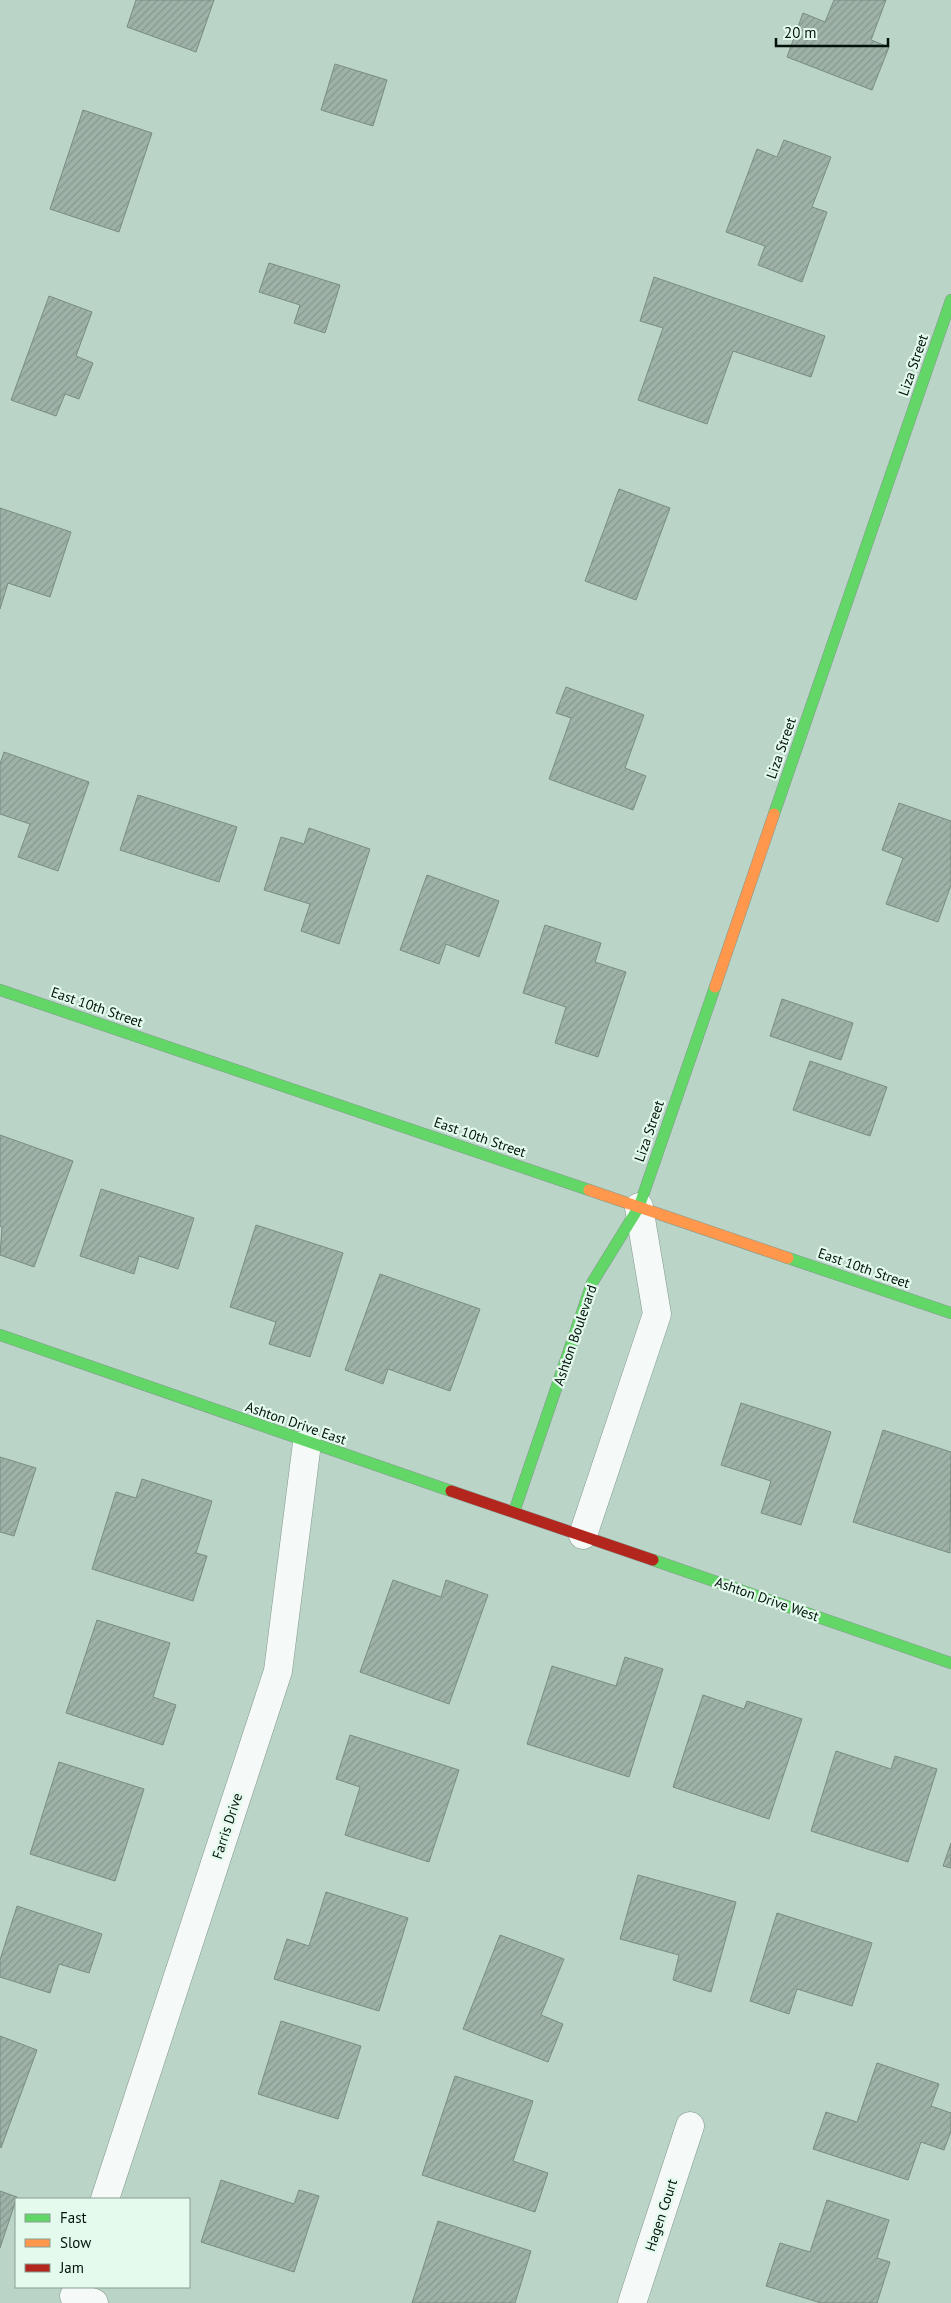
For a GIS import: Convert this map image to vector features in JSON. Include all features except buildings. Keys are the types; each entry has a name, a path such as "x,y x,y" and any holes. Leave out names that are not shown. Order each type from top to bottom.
{"street":[{"name":"Liza Street","path":"639,1207 951,300"},
{"name":"East 10th Street","path":"0,990 951,1313"},
{"name":"Ashton Boulevard","path":"514,1512 592,1283 639,1207"},
{"path":"583,1535 657,1314 639,1207"},
{"name":"Ashton Drive East","path":"0,1335 307,1443 583,1535"},
{"name":"Farris Drive","path":"105,2198 278,1671 307,1443"},
{"name":"Ashton Drive West","path":"583,1535 951,1663"},
{"name":"Hagen Court","path":"632,2303 690,2126"}],"traffic: fast":[{"path":"774,814 951,300"},
{"path":"514,1512 592,1283 639,1207 715,987"},
{"path":"0,990 589,1190"},
{"path":"788,1258 951,1313"},
{"path":"0,1335 451,1491"},
{"path":"653,1560 951,1663"}],"traffic: slow":[{"path":"715,987 774,814"},
{"path":"589,1190 788,1258"}],"traffic: jam":[{"path":"451,1491 653,1560"}]}
